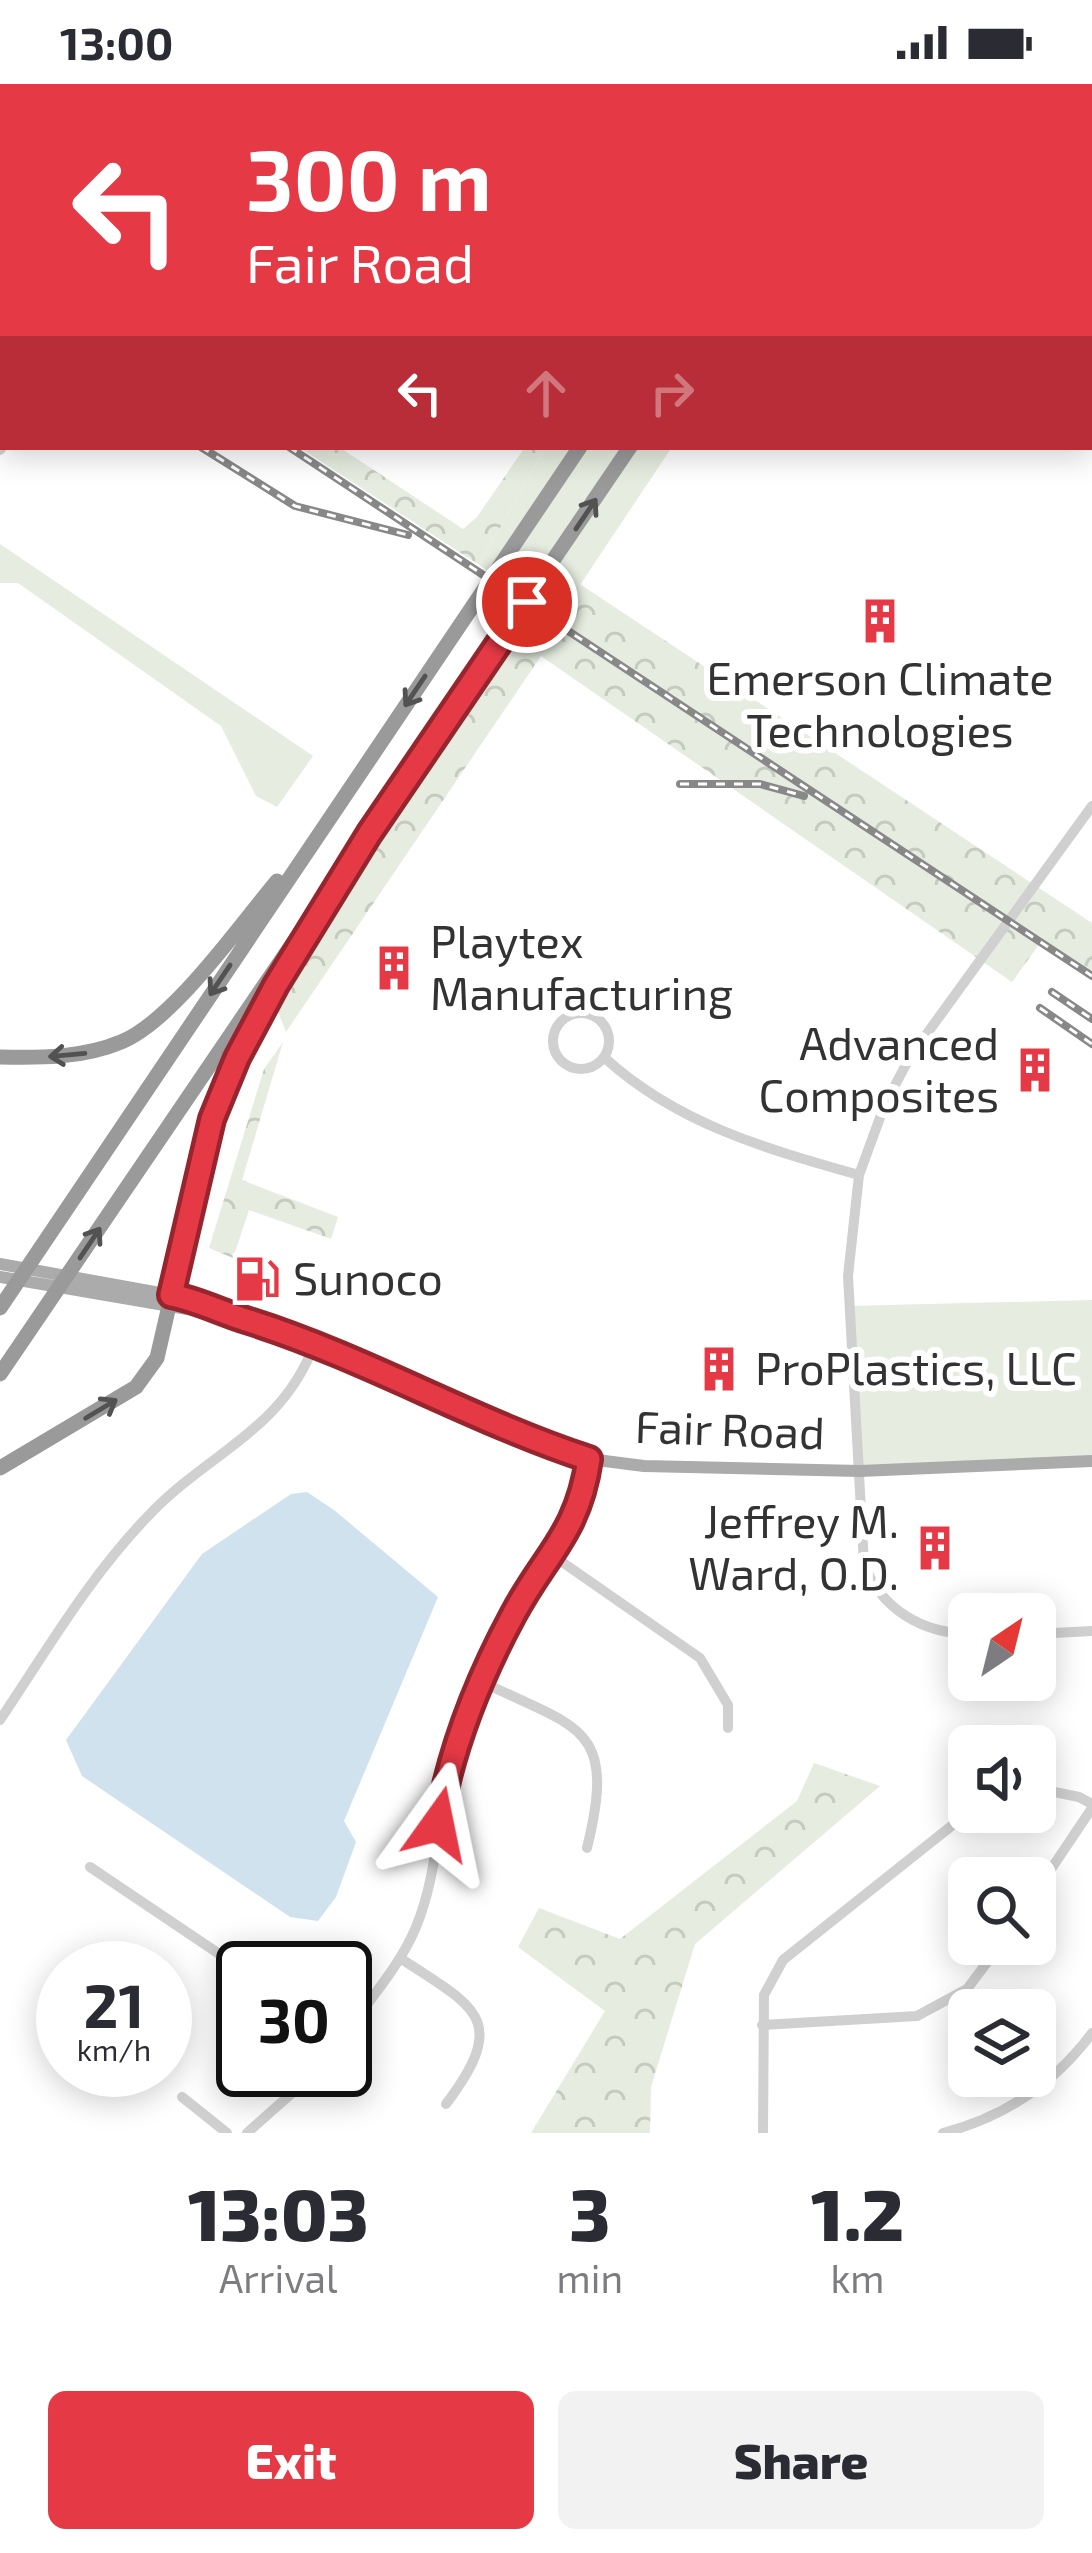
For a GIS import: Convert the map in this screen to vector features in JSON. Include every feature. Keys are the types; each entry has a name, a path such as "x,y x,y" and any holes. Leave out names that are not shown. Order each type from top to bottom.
{"highway":[{"path":"0,1308 578,450"},
{"path":"0,1374 628,450"},
{"path":"0,1057 88,1053 125,1041 153,1022 204,968 356,779"},
{"path":"0,1468 136,1387 158,1358 212,1119 237,1058 276,985 369,834"}],"main road":[{"name":"Fair Road","path":"0,1264 91,1287"},
{"name":"Fair Road","path":"0,1277 170,1300 248,1321 524,1437 589,1459 644,1466 860,1471 1092,1461"}],"street":[{"path":"948,1633 908,1619 870,1581 860,1541 848,1276 859,1175 895,1082 1092,806"},
{"path":"575,1013 596,1016 608,1031 605,1058 587,1069 567,1066 554,1051 558,1024 575,1013"},
{"path":"605,1058 663,1103 745,1142 859,1175"},
{"path":"0,1720 111,1557 153,1510 246,1439 281,1405 303,1375 314,1345"},
{"path":"372,1997 417,1926 443,1789 459,1734 514,1613 584,1496 589,1459"},
{"path":"552,1555 700,1658 728,1705 728,1728"},
{"path":"1056,1633 1092,1631"},
{"path":"482,1682 587,1736 599,1773 598,1807 587,1848"},
{"path":"1056,1792 1079,1797 1092,1806 1056,1861"},
{"path":"764,2133 764,1996 783,1960 948,1829"},
{"path":"90,1867 216,1952"},
{"path":"400,1958 465,2001 476,2018 481,2045 477,2061 446,2104"},
{"path":"762,2025 917,2016 967,1989 985,1965"},
{"path":"943,2133 999,2115 1040,2088 1072,2060 1092,2032"},
{"path":"182,2097 227,2133"},
{"path":"247,2133 288,2097"}],"green space":[{"path":"304,450 344,450 463,529 477,517 523,450 544,450 479,565"},
{"path":"544,450 670,450 580,585 557,569 535,603 479,565"},
{"path":"0,544 313,756 277,807 256,796 221,726 18,583 0,583"},
{"path":"557,569 1092,923 1092,976 1040,943 1012,982 541,656 286,1032 275,1004"},
{"path":"283,1042 242,1180 338,1217 331,1239 249,1210 233,1258 209,1248 264,1069"},
{"path":"1092,1300 1092,1461 860,1471 849,1306"},
{"path":"814,1763 880,1786 695,1944 651,2087 650,2133 531,2133 605,2011 518,1947 539,1908 620,1939 797,1801"}],"water":[{"path":"307,1492 438,1597 344,1821 356,1842 336,1897 318,1921 290,1917 82,1776 66,1740 202,1554 291,1494"}],"railway":[{"path":"206,450 295,506 408,535"},
{"path":"294,450 1092,976"},
{"path":"680,784 760,784 804,796"},
{"path":"1052,992 1092,1019"},
{"path":"1040,1008 1092,1044"}],"place":[{"name":"Emerson Climate Technologies","path":"880,621"},
{"name":"Playtex Manufacturing","path":"394,968"},
{"name":"Advanced Composites","path":"1035,1070"},
{"name":"Sunoco","path":"257,1279"},
{"name":"ProPlastics, LLC","path":"719,1369"},
{"name":"Jeffrey M. Ward, O.D.","path":"935,1548"}],"route":[{"path":"438,1824 459,1734 514,1613 567,1534 584,1496 589,1459 524,1437 292,1335 171,1295 212,1119 237,1058 369,834 527,602"}]}
